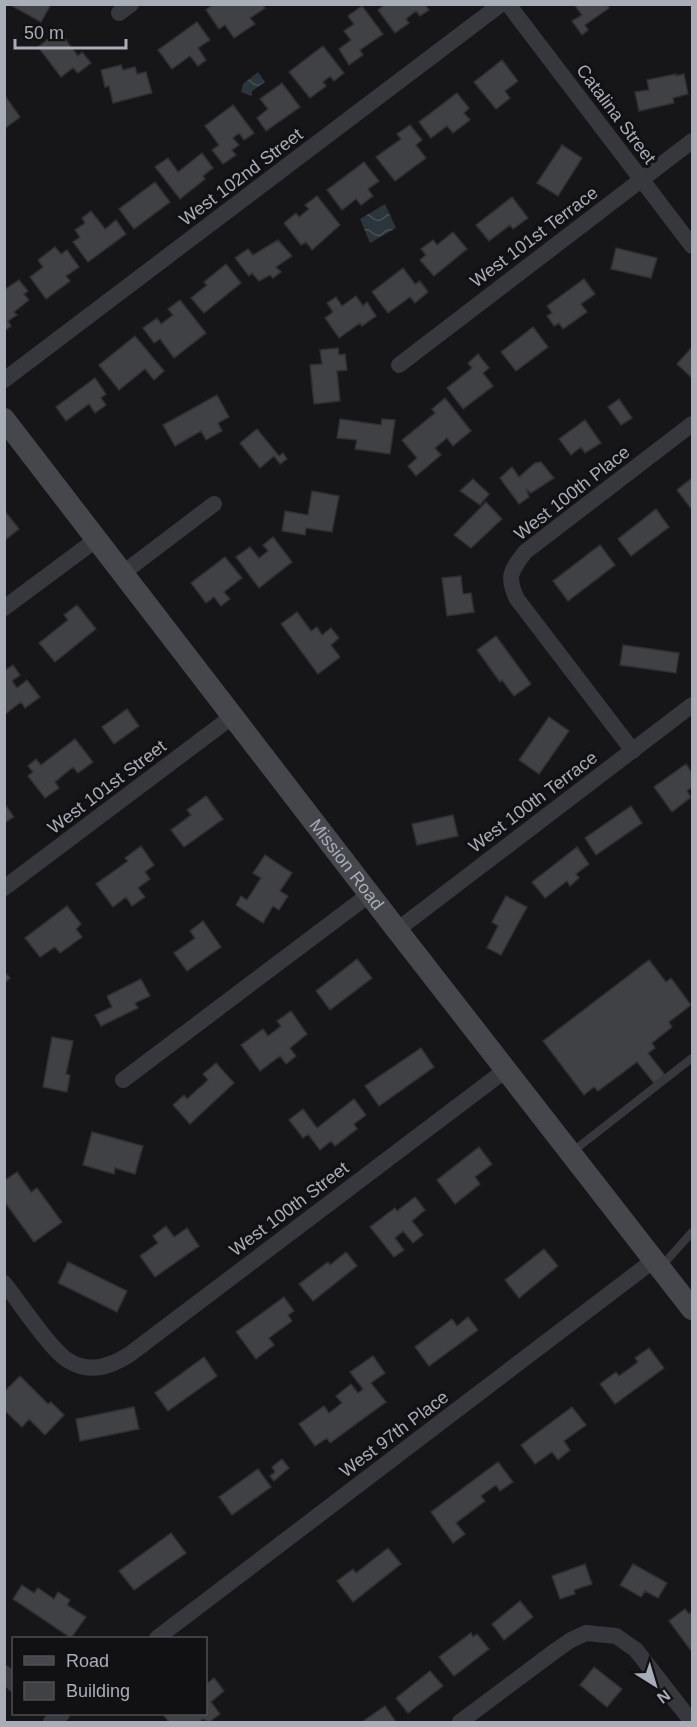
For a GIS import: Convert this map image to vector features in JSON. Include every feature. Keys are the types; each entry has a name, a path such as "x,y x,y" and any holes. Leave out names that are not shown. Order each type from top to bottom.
{"main road":[{"name":"Mission Road","path":"4,419 397,930 693,1309"}],"street":[{"name":"West 102nd Street","path":"4,380 501,4"},
{"name":"Catalina Street","path":"508,4 693,246"},
{"name":"West 101st Terrace","path":"399,365 693,141"},
{"name":"West 100th Place","path":"633,751 517,599 511,586 511,571 525,552 693,424"},
{"path":"123,573 214,504"},
{"path":"4,608 97,539"},
{"name":"West 100th Terrace","path":"397,930 693,705"},
{"name":"West 101st Street","path":"4,888 233,716"},
{"path":"123,1080 370,894"},
{"name":"West 100th Street","path":"4,1283 54,1347 69,1362 90,1368 113,1365 507,1069"},
{"name":"West 97th Place","path":"158,1637 657,1264"},
{"path":"460,1722 570,1640 586,1633 616,1636 636,1650 692,1722"}],"lane":[{"path":"571,1152 693,1058"},
{"path":"657,1264 693,1232"}],"water":[{"path":"258,72 265,82 252,91 252,96 241,92 243,84"},
{"path":"385,204 396,228 370,243 360,219"}],"building":[{"path":"13,4 51,4 41,22 12,6"},
{"path":"214,4 262,4 265,8 250,18 255,24 234,38 225,25 219,29 206,10"},
{"path":"386,4 425,4 429,10 420,16 416,11 406,19 409,23 395,33 378,10"},
{"path":"574,4 607,4 609,8 585,25 588,30 582,35 572,21 582,15"},
{"path":"362,6 383,34 360,50 363,55 349,65 339,49 351,40 344,31 354,24 348,16"},
{"path":"197,22 210,40 198,48 206,60 198,66 190,56 172,69 158,50"},
{"path":"59,31 78,56 82,52 91,63 78,73 73,68 61,77 38,47"},
{"path":"323,46 344,73 334,81 330,76 323,82 326,86 310,98 289,72"},
{"path":"502,60 518,81 505,91 510,98 496,109 474,82"},
{"path":"121,65 123,70 135,67 137,74 146,72 152,93 113,103 109,86 105,87 101,70"},
{"path":"676,74 676,76 684,74 688,94 673,98 674,103 639,111 635,92 649,90 647,80"},
{"path":"282,83 300,107 266,131 257,118 268,109 260,99"},
{"path":"457,93 469,108 464,113 470,120 453,133 447,126 431,138 419,122"},
{"path":"6,97 20,117 4,129 4,98"},
{"path":"233,105 254,133 244,140 239,133 233,138 239,145 232,150 236,155 223,164 212,150 219,145 205,126"},
{"path":"410,125 422,140 416,145 426,158 395,181 376,157 401,139 397,134"},
{"path":"562,145 582,158 558,196 537,183"},
{"path":"202,153 213,168 203,176 205,179 180,199 155,167 168,158 178,172"},
{"path":"364,162 379,181 368,189 373,196 361,205 356,199 342,210 327,190"},
{"path":"155,182 170,202 134,229 119,209"},
{"path":"317,196 340,225 312,250 306,242 301,245 284,223 296,213 299,217 309,209 305,205"},
{"path":"512,197 528,218 513,229 510,225 489,241 476,225"},
{"path":"91,211 105,229 116,220 126,234 88,262 73,242 80,237 75,230 85,223 82,218"},
{"path":"453,232 467,249 434,276 420,260 426,255 421,249 433,240 437,245"},
{"path":"278,240 292,256 276,267 281,272 273,278 270,275 259,281 252,273 249,276 235,258 248,249 253,255"},
{"path":"55,247 61,254 67,250 79,267 66,276 70,281 46,299 30,277 43,267 38,260"},
{"path":"616,248 657,258 651,278 611,269"},
{"path":"226,264 241,283 204,313 191,298 207,285 204,282"},
{"path":"403,268 415,284 420,281 428,292 415,303 410,297 388,313 372,292"},
{"path":"584,279 595,294 581,304 587,312 563,329 559,323 554,326 547,316 552,313 547,306"},
{"path":"19,280 28,291 24,294 29,300 14,312 17,315 8,321 11,326 4,331 4,290"},
{"path":"356,296 363,306 367,302 376,316 362,326 360,323 339,338 325,318 333,312 327,303 336,297 342,306"},
{"path":"180,300 206,333 174,358 160,339 154,343 143,328 157,318 161,324 173,315 168,309"},
{"path":"533,327 548,347 516,371 501,352"},
{"path":"135,336 164,371 154,380 145,369 119,390 99,365"},
{"path":"692,347 692,378 677,364"},
{"path":"338,348 339,355 345,354 347,370 337,371 340,401 314,404 310,365 322,364 320,350"},
{"path":"478,354 489,368 483,373 493,386 463,409 447,388 472,368 468,363"},
{"path":"95,378 106,394 101,398 106,405 95,413 89,404 66,421 56,407"},
{"path":"217,395 229,417 218,423 222,431 206,440 201,431 175,446 163,425"},
{"path":"445,398 471,431 453,446 447,438 435,448 441,455 416,476 408,466 417,458 402,440 435,413 432,409"},
{"path":"619,399 632,418 621,425 608,407"},
{"path":"340,419 381,425 382,419 395,420 390,454 355,449 357,440 337,438"},
{"path":"585,420 601,443 585,453 581,447 571,455 559,439"},
{"path":"257,429 279,456 283,453 287,459 280,464 274,456 260,468 240,443"},
{"path":"541,462 554,478 531,493 527,490 529,497 519,504 500,478 512,467 519,477 535,463"},
{"path":"692,478 692,510 677,490"},
{"path":"473,479 489,494 480,505 460,491"},
{"path":"312,491 339,496 332,532 306,528 305,535 282,531 285,511 308,515"},
{"path":"486,502 502,519 471,548 454,535"},
{"path":"656,509 669,527 631,556 618,539"},
{"path":"4,510 19,529 4,541"},
{"path":"273,537 292,562 259,588 236,557 250,547 259,558 268,551 263,545"},
{"path":"600,545 615,565 568,601 553,581"},
{"path":"225,557 242,578 224,592 230,599 221,606 214,597 206,603 191,583"},
{"path":"461,576 463,594 471,593 474,612 447,616 442,578"},
{"path":"77,605 96,629 55,662 39,643 68,620 64,615"},
{"path":"297,612 311,631 317,627 322,635 331,628 339,638 331,645 340,657 318,674 281,624"},
{"path":"496,636 531,684 514,696 502,680 500,682 477,650"},
{"path":"623,645 679,653 676,673 620,665"},
{"path":"13,665 20,675 12,681 17,688 27,680 40,697 25,708 21,702 4,715 4,671"},
{"path":"127,709 139,726 114,744 102,727"},
{"path":"549,717 569,731 539,774 519,760"},
{"path":"75,739 93,762 78,773 73,767 55,782 59,788 45,798 28,776 33,772 28,766 36,759 41,765"},
{"path":"686,764 692,773 692,787 687,791 691,797 672,812 654,787"},
{"path":"206,796 223,819 184,847 171,830 191,815 187,810"},
{"path":"4,803 14,817 4,823"},
{"path":"631,806 642,823 596,855 585,838"},
{"path":"453,815 458,836 417,845 412,824"},
{"path":"141,846 154,865 145,872 150,879 138,888 145,897 132,906 126,897 113,907 96,884 128,861 125,858"},
{"path":"577,847 589,864 576,874 579,878 570,886 567,881 545,898 532,882"},
{"path":"265,855 292,873 280,891 288,896 279,910 273,906 263,923 236,905 241,896 247,900 261,878 253,873"},
{"path":"506,896 527,907 501,955 487,948 498,926 492,922"},
{"path":"67,906 81,924 76,929 82,937 60,953 55,947 40,957 25,938"},
{"path":"203,921 221,947 187,971 174,953 195,938 190,931"},
{"path":"357,959 372,978 330,1010 316,991"},
{"path":"649,960 666,982 671,978 691,1005 669,1022 672,1027 652,1043 655,1048 648,1053 665,1075 654,1083 637,1062 598,1091 594,1087 584,1095 543,1041"},
{"path":"4,971 10,978 4,983"},
{"path":"141,979 150,996 135,1003 138,1008 101,1026 95,1015 112,1007 107,996"},
{"path":"291,1011 307,1034 290,1048 296,1056 286,1064 280,1056 260,1071 241,1045 263,1029 268,1036 281,1026 277,1021"},
{"path":"52,1037 73,1041 66,1074 70,1075 67,1092 43,1087"},
{"path":"421,1048 434,1067 379,1106 365,1086"},
{"path":"216,1063 234,1083 190,1124 173,1105 184,1095 187,1099 208,1080 203,1074"},
{"path":"354,1099 366,1115 354,1124 357,1129 335,1146 331,1141 320,1150 308,1134 303,1138 289,1120 303,1109 317,1128"},
{"path":"92,1132 143,1146 135,1174 115,1168 114,1174 83,1165"},
{"path":"479,1147 492,1164 475,1177 480,1184 455,1204 437,1180"},
{"path":"17,1172 31,1192 37,1188 62,1222 34,1242 4,1201 4,1181"},
{"path":"415,1197 425,1210 412,1221 423,1235 413,1243 403,1231 395,1238 404,1250 394,1257 370,1227 395,1208 397,1211"},
{"path":"166,1226 174,1237 187,1228 199,1246 155,1277 140,1256 158,1243 153,1236"},
{"path":"544,1249 558,1266 519,1298 505,1280"},
{"path":"346,1252 357,1266 313,1301 299,1284 328,1262 330,1265"},
{"path":"68,1262 127,1291 117,1312 58,1283"},
{"path":"284,1297 294,1311 288,1315 292,1321 269,1338 274,1345 256,1359 236,1332"},
{"path":"468,1317 478,1330 429,1366 415,1347 452,1319 457,1326"},
{"path":"649,1348 664,1368 615,1404 600,1384 616,1372 619,1376 638,1362 635,1358"},
{"path":"373,1356 385,1373 371,1383 386,1402 330,1443 327,1438 315,1446 299,1424 324,1406 329,1413 342,1403 336,1396 351,1384 358,1393 363,1389 350,1372"},
{"path":"204,1357 217,1376 168,1411 155,1393"},
{"path":"20,1376 48,1404 51,1402 64,1415 45,1435 29,1419 22,1427 4,1410 4,1392"},
{"path":"134,1407 139,1429 80,1441 76,1419"},
{"path":"572,1407 586,1425 564,1441 570,1450 558,1460 552,1452 535,1464 521,1445"},
{"path":"282,1459 289,1468 274,1481 270,1476 275,1472 272,1467"},
{"path":"498,1462 513,1482 500,1491 496,1485 481,1496 485,1501 456,1523 465,1534 453,1543 431,1512"},
{"path":"258,1469 271,1487 232,1515 219,1497"},
{"path":"171,1533 186,1553 134,1590 119,1571"},
{"path":"388,1548 401,1564 353,1602 337,1581 353,1569 356,1573"},
{"path":"585,1564 592,1584 574,1590 575,1594 560,1599 552,1576"},
{"path":"633,1564 667,1583 658,1598 645,1591 641,1597 620,1585"},
{"path":"22,1585 34,1593 38,1588 54,1599 58,1592 70,1600 67,1605 86,1617 70,1637 13,1599"},
{"path":"520,1601 533,1617 504,1640 492,1624"},
{"path":"685,1609 689,1614 692,1611 692,1652 669,1621"},
{"path":"471,1633 473,1637 477,1634 489,1649 454,1676 439,1657"},
{"path":"594,1667 622,1689 607,1707 580,1685"},
{"path":"430,1671 443,1686 408,1713 396,1698"},
{"path":"214,1678 224,1691 211,1702 220,1714 209,1722 203,1719 199,1722 169,1722 166,1715 207,1715 207,1683"},
{"path":"385,1706 396,1722 362,1722"}]}
